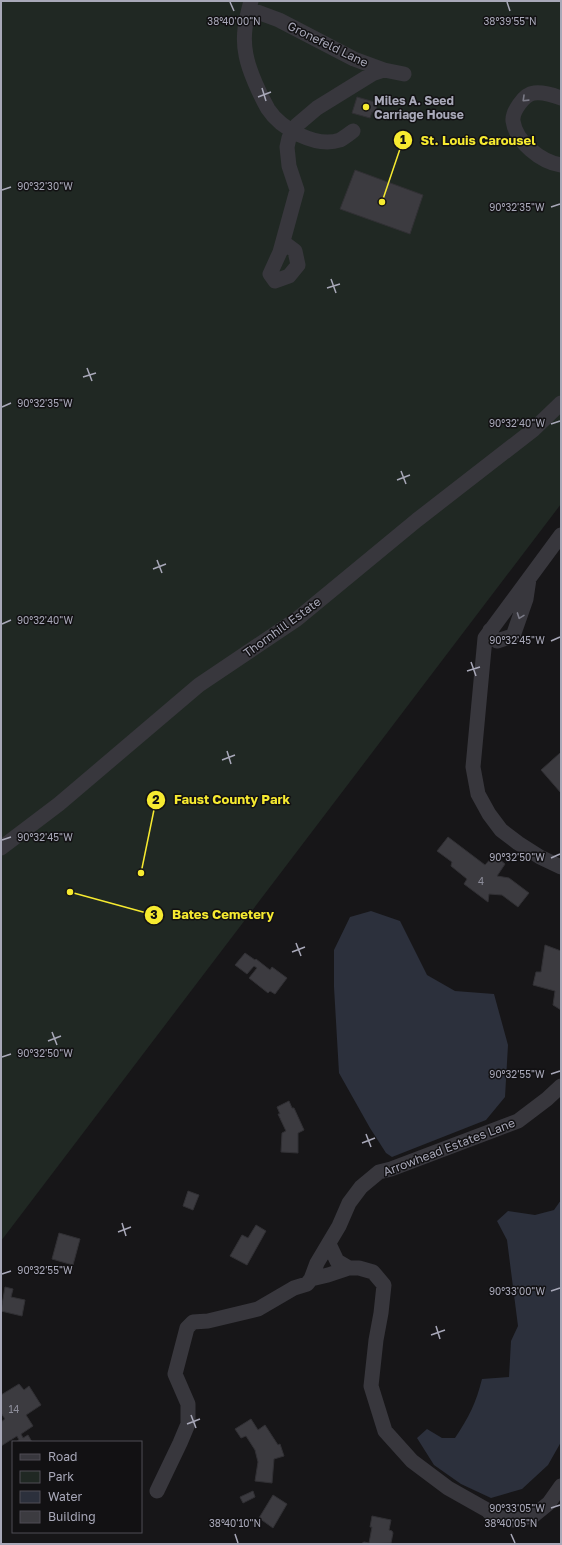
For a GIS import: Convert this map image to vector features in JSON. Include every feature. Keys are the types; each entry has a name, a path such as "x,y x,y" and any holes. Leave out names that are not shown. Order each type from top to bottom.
{"street":[{"name":"Gronefeld Lane","path":"250,5 354,59 384,70 404,74"},
{"path":"250,5 243,33 246,56 255,82 268,110 282,124 310,140 324,142 340,140 353,131"},
{"name":"Gronefeld Lane","path":"283,242 297,190 289,166 287,147 289,138 293,131 297,125 318,108 372,74 384,70"},
{"path":"561,98 554,95 529,94 517,107 513,120 520,137 533,153 552,163 561,164"},
{"name":"Thornhill Estate","path":"1,848 59,804 200,685 297,619 417,520 533,430 561,403"},
{"path":"561,535 485,638 473,767 478,794 489,814 501,830 540,857 561,868"},
{"path":"490,630 492,636 497,641 513,636 526,599 529,578"},
{"name":"Arrowhead Estates Lane","path":"311,1278 317,1263 329,1244 349,1203 361,1187 379,1172 391,1169 518,1121 548,1099 561,1086"},
{"path":"329,1244 338,1261 349,1268"},
{"path":"157,1491 188,1424 188,1404 175,1374 187,1328 193,1322 208,1321 258,1309 294,1288 307,1284 311,1278 328,1275 349,1268 359,1268 373,1272 384,1285 371,1386 385,1431 412,1461 448,1488 487,1510 493,1516 513,1520 533,1516 549,1503 561,1486"}],"green space":[{"path":"1,1 561,1 561,504 1,1241"}],"water":[{"path":"371,911 400,921 427,975 455,991 494,994 508,1045 505,1097 486,1120 392,1157 386,1153 370,1128 339,1073 334,987 334,950 350,917"},
{"path":"561,1200 561,1442 548,1465 522,1489 491,1498 461,1484 434,1465 417,1438 427,1429 442,1438 455,1438 472,1410 482,1379 509,1377 511,1341 518,1326 507,1240 497,1221 508,1211 535,1215 554,1210"}],"building":[{"name":"Miles A. Seed Carriage House","path":"357,97 378,103 375,113 372,112 370,118 352,113"},
{"path":"355,170 423,195 410,234 340,209"},
{"path":"560,753 561,754 561,793 541,770"},
{"path":"448,837 485,865 494,855 505,864 497,876 509,878 529,893 518,907 502,895 489,894 488,902 464,884 467,879 451,866 452,862 437,851"},
{"path":"545,945 561,951 561,1010 553,1005 555,991 533,985 536,972 541,972"},
{"path":"245,953 255,960 256,959 270,970 272,967 287,978 275,994 270,991 268,993 249,978 257,968 254,966 247,974 235,965"},
{"path":"289,1101 292,1108 294,1108 304,1130 298,1133 298,1153 281,1152 282,1133 286,1131 278,1114 280,1114 277,1107"},
{"path":"188,1191 199,1195 193,1210 183,1206"},
{"path":"256,1225 266,1231 247,1265 230,1256 242,1235 248,1238"},
{"path":"59,1233 80,1239 73,1265 52,1259"},
{"path":"5,1287 13,1289 11,1297 25,1300 22,1316 1,1311"},
{"path":"19,1384 24,1390 29,1386 41,1405 26,1415 33,1426 21,1434 23,1438 28,1435 31,1441 18,1441 19,1440 17,1436 1,1446 1,1422 5,1419 1,1413 1,1395"},
{"path":"251,1419 258,1430 265,1425 278,1445 280,1444 284,1456 274,1459 272,1483 255,1481 258,1462 255,1450 246,1436 241,1438 235,1429"},
{"path":"253,1491 255,1497 243,1503 240,1497"},
{"path":"273,1495 287,1504 273,1528 259,1518"},
{"path":"372,1516 391,1520 389,1530 393,1533 391,1543 361,1544 364,1542 369,1543 372,1527 370,1527"}],"place":[{"name":"Miles A. Seed Carriage House","path":"366,107"},
{"name":"St. Louis Carousel","path":"382,202"},
{"name":"Faust County Park","path":"141,873"},
{"name":"Bates Cemetery","path":"70,892"}]}
